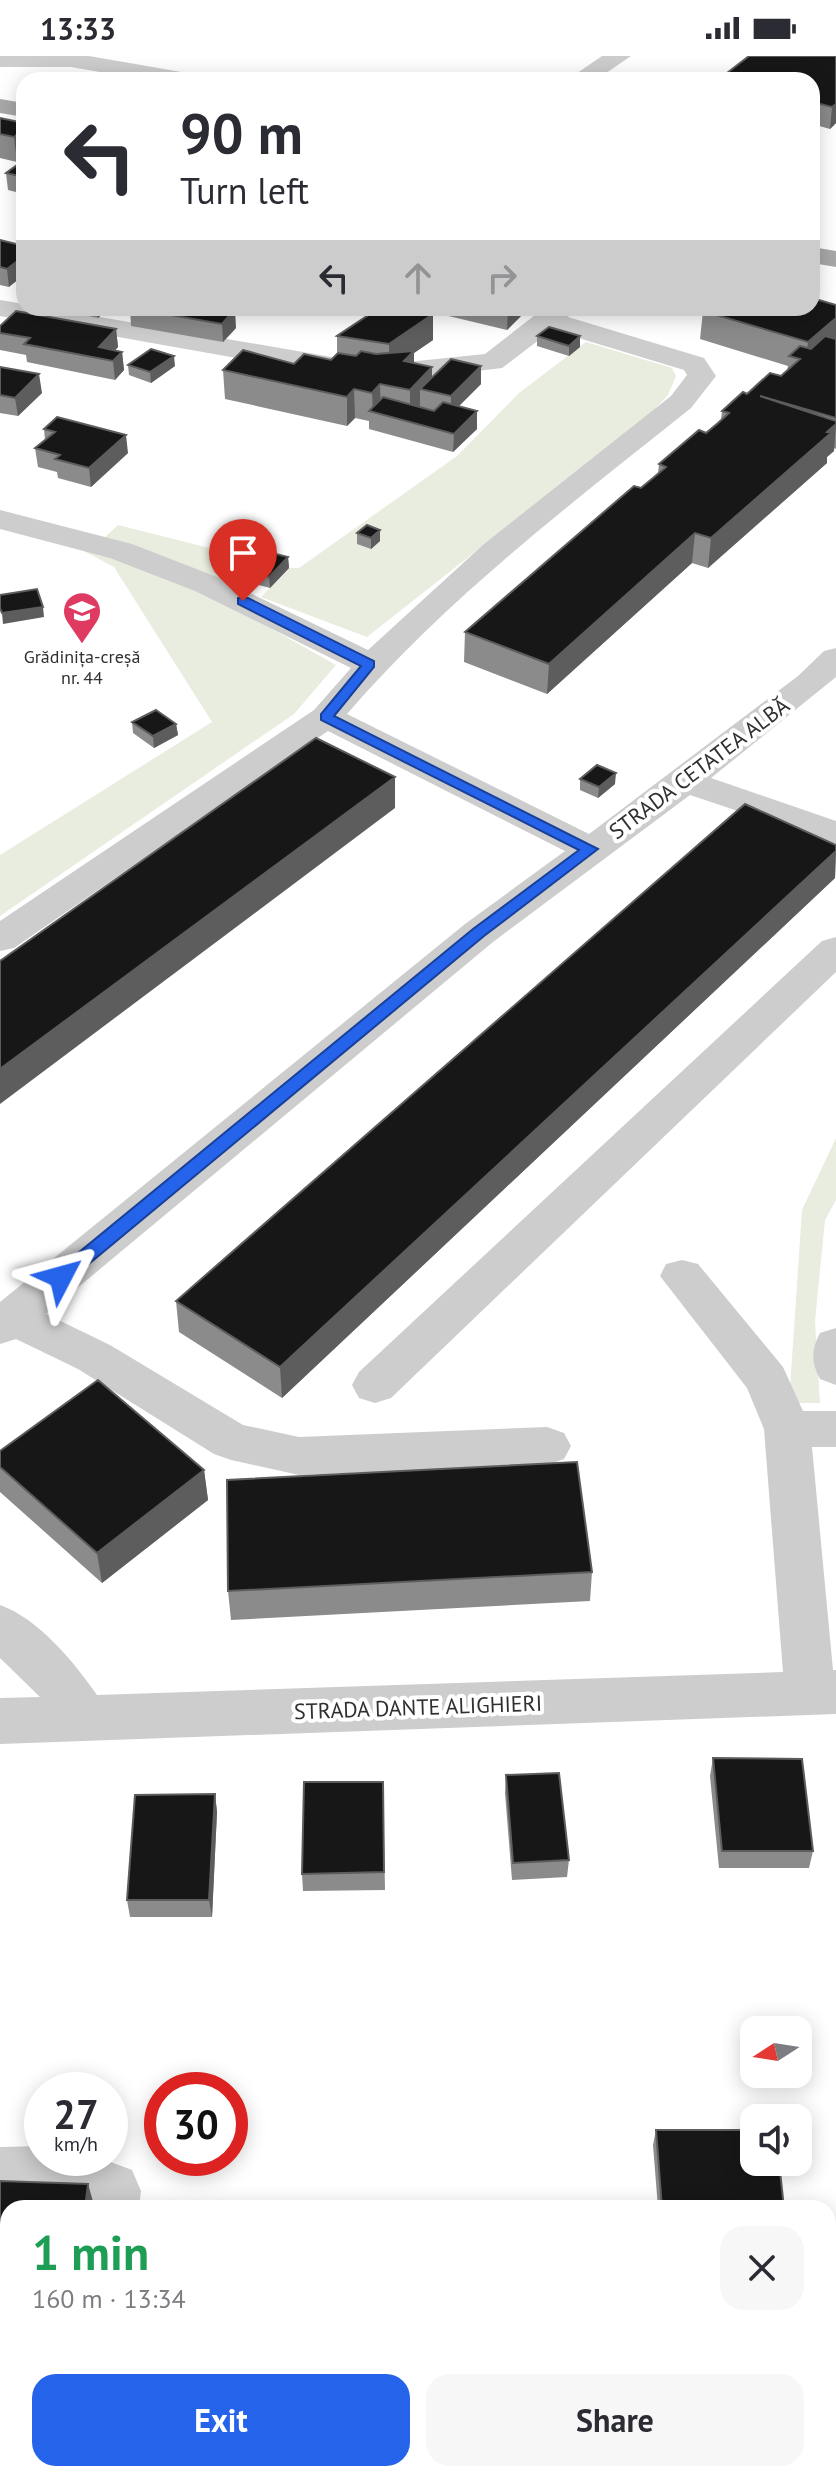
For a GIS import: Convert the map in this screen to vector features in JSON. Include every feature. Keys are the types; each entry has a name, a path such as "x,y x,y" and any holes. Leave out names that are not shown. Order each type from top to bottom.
{"street":[{"path":"592,72 619,56"},
{"path":"0,60 73,58 146,72"},
{"path":"46,316 378,374 492,362 552,316"},
{"path":"0,939 326,717 369,664 470,571 681,402 702,376 701,370 694,364 561,316"},
{"path":"0,519 121,551 206,584 369,664"},
{"name":"STRADA CETATEA ALBĂ","path":"6,1322 479,933 827,678"},
{"path":"326,717 590,849"},
{"path":"685,781 836,833"},
{"path":"375,1385 836,950"},
{"path":"682,1276 767,1380 787,1429 823,1692"},
{"path":"6,1322 94,1357 231,1441 253,1447 299,1456 547,1446"},
{"path":"836,1345 836,1367"},
{"path":"787,1429 836,1429"},
{"path":"0,1626 59,1682 85,1720"},
{"name":"STRADA DANTE ALIGHIERI","path":"0,1721 823,1692"},
{"path":"0,2177 54,2175 111,2191 110,2200"}],"shaded area":[{"path":"586,342 672,368 676,376 668,395 651,413 367,637 261,597 289,568 299,568 457,456 519,393"},
{"path":"118,525 245,557 218,583 104,538"},
{"path":"91,547 202,590 336,665 294,714 0,916 0,855 212,722 114,567 82,550"},
{"path":"836,1138 836,1200 825,1220 815,1321 820,1403 789,1403 802,1210"}],"building":[{"path":"749,56 836,56 836,104 832,107 820,104 820,72 728,72"},
{"path":"0,118 16,121 14,137 0,134"},
{"path":"16,166 16,175 6,173"},
{"path":"0,240 16,244 16,262 7,269 0,267"},
{"path":"820,300 836,305 836,318 808,342 720,316 820,316"},
{"path":"16,311 16,316 44,316 116,329 99,347 122,352 113,361 24,344 30,338 0,333 0,326"},
{"path":"176,316 229,316 222,324"},
{"path":"367,316 430,316 389,344 337,336"},
{"path":"549,327 580,336 569,346 537,336"},
{"path":"825,336 836,339 836,418 760,396 836,421 827,432 831,433 711,538 695,533 549,664 465,632 634,486 641,488 666,467 659,464 699,430 706,433 718,423 729,413 722,411 743,392 747,394 770,373 781,376 800,359 789,356 800,346 811,349"},
{"path":"151,349 174,356 150,372 128,365"},
{"path":"243,350 294,364 304,354 331,360 338,353 356,356 361,351 376,354 414,351 404,361 432,367 410,390 380,384 372,393 354,389 347,397 223,370"},
{"path":"451,359 481,366 451,396 420,389"},
{"path":"0,367 39,374 15,398 0,395"},
{"path":"383,397 434,411 443,402 477,411 454,434 369,411"},
{"path":"57,417 126,435 89,468 55,459 60,455 35,448 55,432 44,429"},
{"path":"367,525 380,530 371,538 357,533"},
{"path":"244,546 288,557 269,577 225,565"},
{"path":"37,589 43,607 2,613 0,595"},
{"path":"156,710 176,724 153,736 132,722"},
{"path":"316,738 395,777 0,1069 0,961"},
{"path":"597,765 616,773 599,787 580,779"},
{"path":"745,804 836,845 836,851 280,1367 176,1301"},
{"path":"98,1380 204,1470 97,1553 0,1467 0,1451"},
{"path":"577,1462 592,1572 228,1591 227,1480"},
{"path":"713,1758 802,1759 813,1851 722,1851"},
{"path":"559,1773 569,1860 513,1863 506,1775"},
{"path":"304,1782 383,1782 384,1872 302,1874"},
{"path":"215,1794 209,1900 127,1900 135,1795"},
{"path":"656,2130 740,2130 740,2176 781,2176 783,2200 661,2200"},
{"path":"0,2181 88,2184 86,2200 0,2200"}],"place":[{"name":"Grădinița-creșă nr. 44","path":"82,645"}],"route":[{"path":"61,1277 479,933 590,849 326,717 369,664 243,601"}]}
